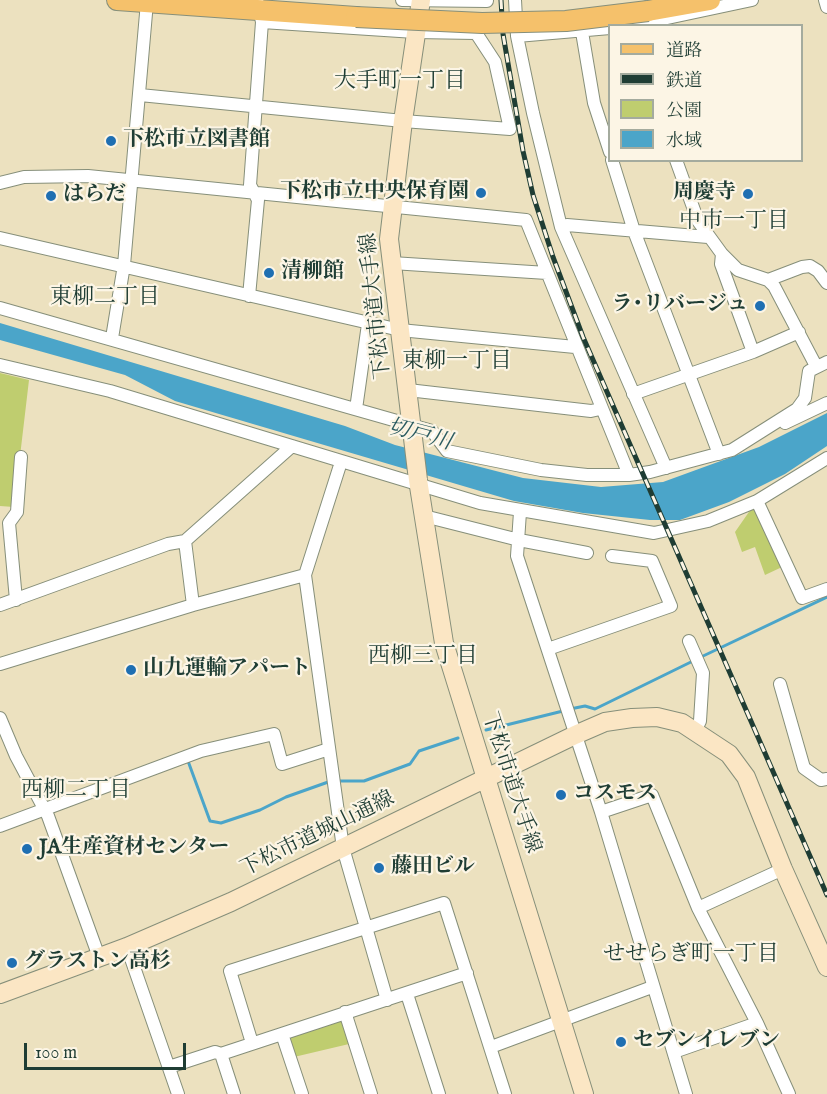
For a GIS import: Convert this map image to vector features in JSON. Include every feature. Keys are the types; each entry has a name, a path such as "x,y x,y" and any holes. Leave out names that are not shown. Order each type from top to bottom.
{"main road":[{"path":"117,0 260,11 523,11 648,15 710,0"},
{"path":"147,2 206,0"},
{"path":"285,0 356,11"}],"street":[{"path":"402,0 487,1"},
{"path":"515,0 518,36 561,227 666,468"},
{"path":"633,24 648,15 752,0"},
{"path":"825,0 827,7"},
{"name":"下松市道大手線","path":"421,1 402,121 389,239 418,483 444,644 559,1020 584,1094"},
{"path":"112,338 124,265 147,2"},
{"path":"140,95 257,107 402,121 510,129 495,62 476,33 415,32 260,11 257,107 250,185 258,200 249,296"},
{"path":"518,36 608,28"},
{"path":"582,32 594,103 608,149"},
{"path":"613,162 634,231 719,454"},
{"path":"0,308 112,338 411,427 432,431 447,451 541,470 628,476 666,468 732,450 774,425 797,409 805,398 806,377 809,371 821,364 768,280 738,270 708,237 689,202 677,162"},
{"path":"0,183 24,177 66,175 392,205 526,220 628,476"},
{"path":"561,227 567,225 708,237"},
{"path":"0,238 124,265 368,324 400,330 575,347"},
{"path":"722,254 721,264 753,352"},
{"path":"392,263 547,273"},
{"path":"768,280 774,275 810,267 818,271 827,283"},
{"path":"356,409 368,324"},
{"path":"633,394 753,352 800,332"},
{"path":"0,365 110,391 341,462 520,512 654,533 708,521 757,501 827,458"},
{"path":"408,390 591,411 600,409"},
{"path":"774,425 814,411 827,403"},
{"path":"0,605 168,544 185,541 292,446"},
{"path":"16,600 9,524 17,512 21,457"},
{"path":"341,462 305,575 343,848 387,1000"},
{"path":"757,501 802,598 827,589"},
{"path":"520,512 517,556 601,812 686,1094"},
{"path":"424,516 519,540 587,553"},
{"path":"185,541 193,605"},
{"path":"548,649 671,606 652,561 612,556"},
{"path":"0,664 193,605 305,575"},
{"path":"689,641 703,673 700,721 695,731"},
{"path":"780,684 804,768 821,780 827,779"},
{"name":"下松市道城山通線","path":"0,994 127,947 231,902 575,735 606,722 640,717 657,717 682,723 729,754 746,777 783,870 827,967"},
{"path":"0,718 42,810 48,816 99,957"},
{"path":"0,826 201,752 274,734 282,764 329,749"},
{"path":"601,812 652,795 698,908 757,1023 789,1094"},
{"path":"698,908 783,870"},
{"path":"252,1043 230,971 444,903 505,1094"},
{"path":"127,947 178,1094"},
{"path":"169,1067 215,1052 221,1054 467,974"},
{"path":"491,1047 652,987"},
{"path":"407,994 439,1094"},
{"path":"345,1012 370,1094"},
{"path":"674,1052 757,1023"},
{"path":"282,1034 302,1094"},
{"path":"221,1054 234,1094"}],"green space":[{"path":"0,373 29,380 14,507 0,506"},
{"path":"751,509 758,512 782,567 765,575 755,547 742,552 735,532"},
{"path":"341,1018 349,1044 294,1057 287,1037"}],"water":[{"path":"0,323 345,426 395,445 523,478 601,487 663,482 759,447 827,413 827,446 785,474 729,502 680,520 650,520 583,513 514,501 175,401 125,375 0,340"}],"waterway":[{"path":"701,657 827,597"},
{"path":"570,709 585,706 595,709 695,660"},
{"path":"486,730 563,711"},
{"path":"338,781 364,781 410,764 419,751 458,738"},
{"path":"188,761 210,821 221,823 331,781"}],"railway":[{"path":"501,0 503,34 523,151 533,195 553,257 583,337 827,895"}],"place":[{"name":"下松市立図書館","path":"111,141"},
{"name":"下松市立中央保育園","path":"481,193"},
{"name":"周慶寺","path":"748,194"},
{"name":"はらだ","path":"51,196"},
{"name":"清柳館","path":"269,273"},
{"name":"ラ･リバージュ","path":"760,306"},
{"name":"山九運輸アパート","path":"131,670"},
{"name":"コスモス","path":"561,795"},
{"name":"JA生産資材センター","path":"27,849"},
{"name":"藤田ビル","path":"379,868"},
{"name":"グラストン高杉","path":"12,963"},
{"name":"セブンイレブン","path":"621,1042"}],"district":[{"name":"大手町一丁目","path":"400,82"},
{"name":"中市一丁目","path":"734,222"},
{"name":"東柳二丁目","path":"105,298"},
{"name":"東柳一丁目","path":"457,362"},
{"name":"西柳三丁目","path":"423,657"},
{"name":"西柳二丁目","path":"76,791"},
{"name":"せせらぎ町一丁目","path":"691,955"}],"water label":[{"name":"切戸川","path":"419,436"}]}
